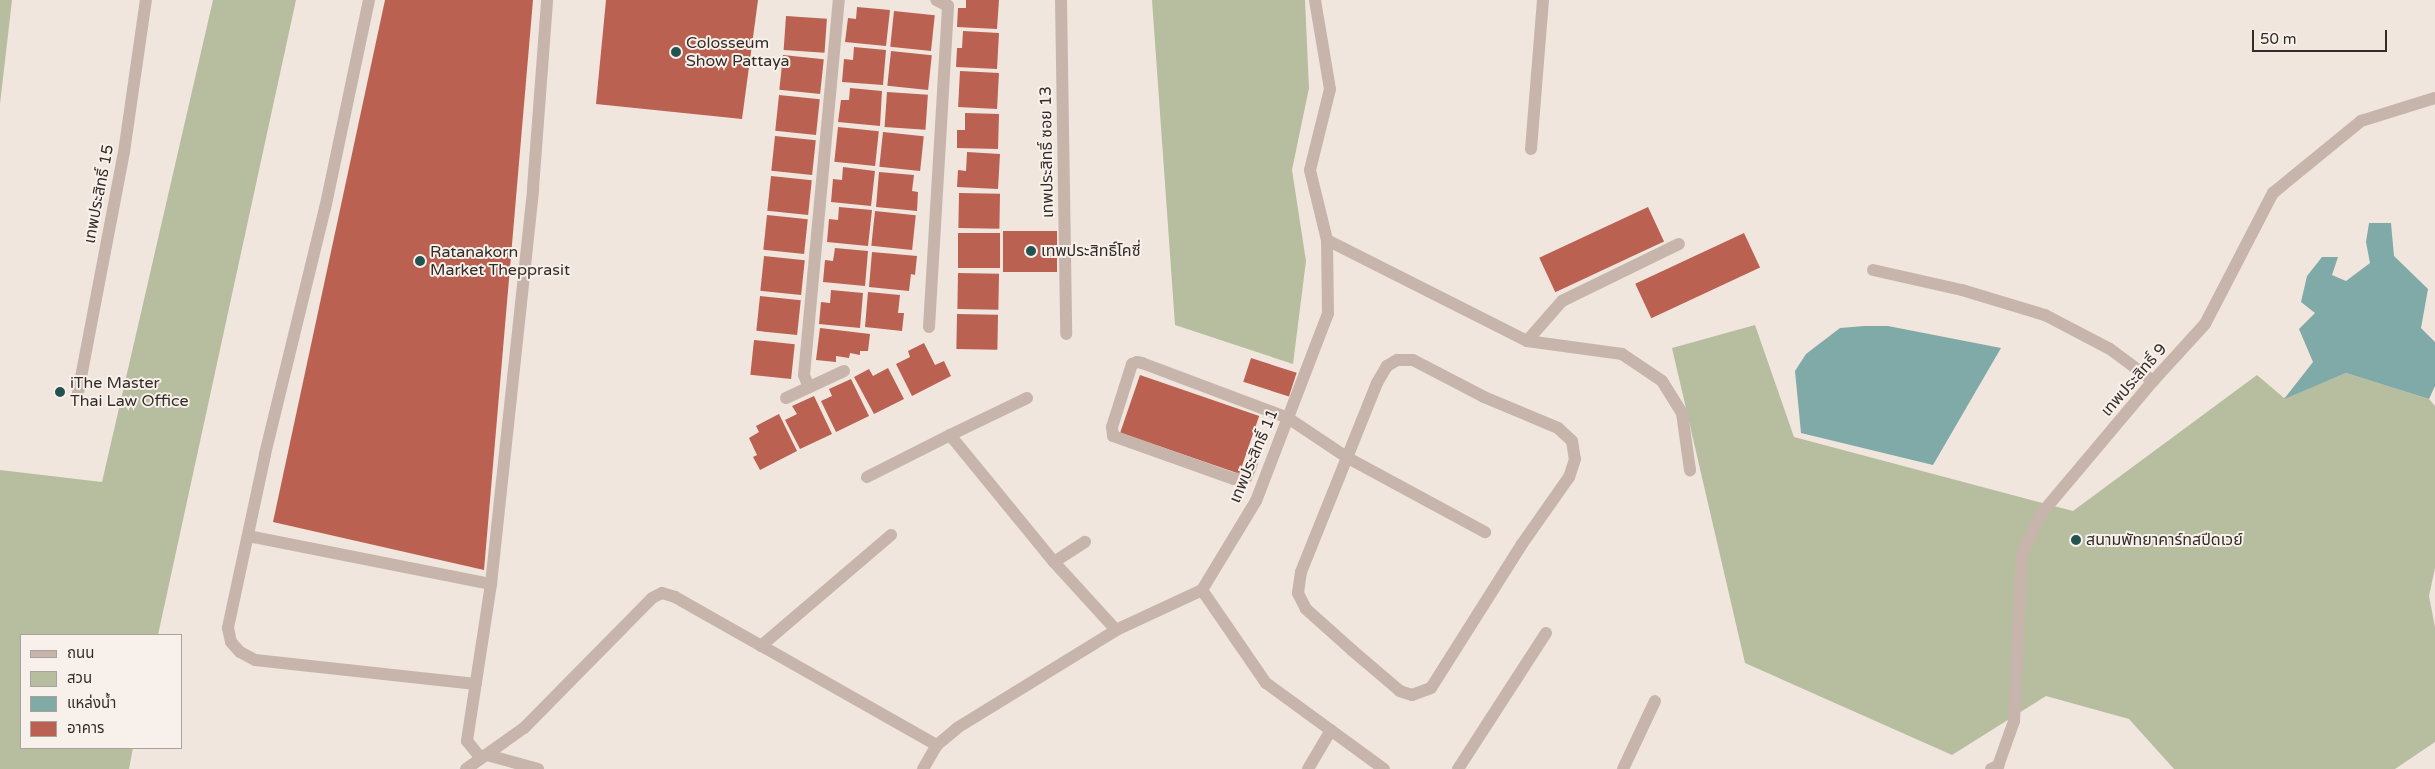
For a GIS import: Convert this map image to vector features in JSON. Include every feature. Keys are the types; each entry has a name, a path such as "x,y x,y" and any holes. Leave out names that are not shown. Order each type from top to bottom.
{"street":[{"name":"เทพประสิทธิ์ 15","path":"78,393 124,152 146,0"},
{"path":"369,0 325,208 228,628 231,642 240,652 255,660 476,684"},
{"path":"538,769 484,757 466,741 491,584 533,188 546,0"},
{"path":"809,387 804,375 840,0"},
{"path":"929,327 948,6 936,0"},
{"name":"เทพประสิทธิ์ ซอย 13","path":"1061,0 1066,334"},
{"name":"เทพประสิทธิ์ 11","path":"1202,590 1256,501 1328,313 1328,240 1310,170 1330,89 1315,0"},
{"path":"1531,149 1543,0"},
{"name":"เทพประสิทธิ์ 9","path":"1991,769 1998,766 2014,721 2014,676 2022,553 2041,514 2153,381 2205,324 2274,193 2361,121 2435,98"},
{"path":"1328,240 1527,341 1622,354 1662,381 1682,413 1690,470"},
{"path":"1527,341 1562,301 1679,244"},
{"path":"1873,270 1962,290 2045,315 2110,349 2153,381"},
{"path":"1397,360 1413,360 1484,397 1558,428 1572,441 1575,459 1569,477 1522,544 1431,688 1421,693 1412,695 1400,691 1306,608 1298,593 1301,572 1348,458 1377,384 1387,366 1397,360"},
{"path":"1252,464 1246,478 1234,479 1113,436 1112,427 1132,364 1136,362 1142,363 1288,418 1348,458 1485,532"},
{"path":"786,398 844,370"},
{"path":"867,477 1027,398"},
{"path":"950,435 1054,562 1116,630"},
{"path":"761,646 891,535"},
{"path":"248,536 491,584"},
{"path":"1054,562 1085,542"},
{"path":"923,769 937,745 957,728 1116,630 1202,590 1266,683 1384,769"},
{"path":"466,769 524,728 652,598 662,593 675,597 937,745"},
{"path":"1458,769 1546,633"},
{"path":"1623,769 1656,701"},
{"path":"1308,769 1331,730"}],"green space":[{"path":"0,0 12,0 0,104"},
{"path":"213,0 296,0 158,634 20,634 20,749 133,749 129,769 0,769 0,470 102,482"},
{"path":"1152,0 1305,0 1309,88 1292,170 1306,261 1293,364 1175,325"},
{"name":"สนามพัทยาคาร์ทสปีดเวย์","path":"1755,325 1794,437 2073,511 2257,375 2284,398 2346,373 2429,399 2435,406 2435,568 2429,596 2435,627 2435,742 2395,769 2174,769 2129,719 2046,696 1952,755 1745,663 1672,348"}],"water":[{"path":"2369,223 2391,223 2394,256 2428,289 2421,328 2435,342 2435,386 2429,399 2346,373 2284,399 2313,362 2299,329 2315,313 2301,302 2307,276 2322,257 2338,257 2332,275 2346,281 2370,263 2366,242"},
{"path":"1888,326 2001,348 1933,465 1801,433 1795,371 1806,354 1840,328"}],"building":[{"name":"Ratanakorn Market Thepprasit","path":"385,0 533,0 484,570 273,522"},
{"name":"Colosseum Show Pattaya","path":"606,0 758,0 742,119 596,104"},
{"path":"966,0 999,0 997,29 957,27 958,8 966,8"},
{"path":"857,7 890,10 886,46 845,42 848,18 856,19"},
{"path":"894,11 935,15 931,51 890,47"},
{"path":"786,16 827,19 825,53 784,50"},
{"path":"963,31 999,33 997,69 956,67 957,48 962,48"},
{"path":"854,47 886,50 883,85 842,82 844,59 853,60"},
{"path":"891,51 932,55 928,90 887,86"},
{"path":"783,55 824,59 820,94 779,90"},
{"path":"960,71 999,73 997,109 958,107"},
{"path":"850,88 882,91 880,126 838,122 841,100 849,100"},
{"path":"887,92 928,95 925,130 885,127"},
{"path":"779,95 820,99 816,135 775,131"},
{"path":"965,113 999,114 998,149 957,148 957,130 965,130"},
{"path":"838,127 879,131 875,166 834,162"},
{"path":"883,132 924,136 920,171 879,167"},
{"path":"775,136 816,140 812,175 771,171"},
{"path":"967,152 1000,154 998,189 957,187 958,170 966,171"},
{"path":"843,167 875,171 871,206 831,202 833,179 842,180"},
{"path":"879,172 914,175 912,191 918,192 917,211 876,207"},
{"path":"771,176 812,180 808,215 767,211"},
{"path":"959,193 1000,194 999,229 958,228"},
{"path":"839,207 872,210 868,246 827,242 829,219 838,220"},
{"path":"1648,207 1664,241 1555,292 1539,258"},
{"path":"875,211 916,215 912,250 871,246"},
{"path":"767,215 808,219 804,254 763,250"},
{"name":"เทพประสิทธิ์โคซี่","path":"1003,231 1057,231 1057,272 1003,272"},
{"path":"958,233 1000,233 1000,268 958,268"},
{"path":"1744,233 1760,267 1651,318 1635,284"},
{"path":"835,248 868,251 865,286 823,282 825,260 833,261"},
{"path":"872,252 917,256 915,275 911,274 909,291 869,287"},
{"path":"764,256 805,260 801,295 760,291"},
{"path":"958,273 999,274 998,310 957,309"},
{"path":"831,290 863,293 860,328 819,324 821,302 830,303"},
{"path":"868,292 900,295 898,313 904,313 902,331 865,327"},
{"path":"760,296 801,300 797,335 756,331"},
{"path":"957,314 998,315 997,350 956,349"},
{"path":"820,328 870,334 868,351 860,351 860,355 850,353 849,358 836,356 836,362 816,360"},
{"path":"754,340 795,344 791,379 750,375"},
{"path":"924,343 935,365 944,361 951,376 912,396 896,364 910,357 908,351"},
{"path":"1251,358 1297,373 1289,397 1243,382"},
{"path":"888,368 904,399 874,414 854,377 869,369 873,376"},
{"path":"1140,375 1259,416 1239,474 1120,433"},
{"path":"851,379 869,416 836,432 821,401 832,396 829,389"},
{"path":"814,396 832,434 800,449 785,420 797,414 792,406"},
{"path":"779,414 797,451 760,470 753,457 757,455 749,438 759,432 756,426"}],"place":[{"name":"Colosseum Show Pattaya","path":"676,52"},
{"name":"เทพประสิทธิ์โคซี่","path":"1031,251"},
{"name":"Ratanakorn Market Thepprasit","path":"420,261"},
{"name":"iThe Master Thai Law Office","path":"60,392"},
{"name":"สนามพัทยาคาร์ทสปีดเวย์","path":"2076,540"}]}
